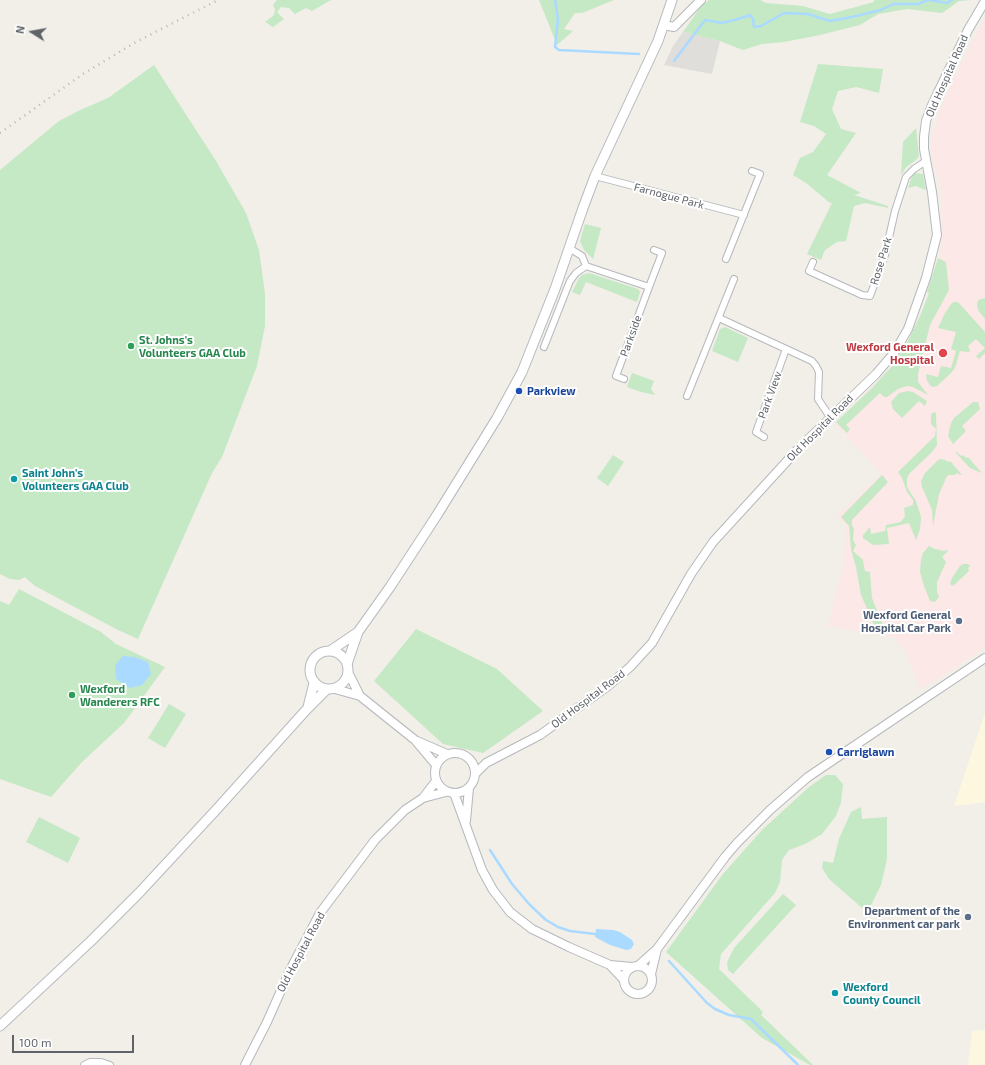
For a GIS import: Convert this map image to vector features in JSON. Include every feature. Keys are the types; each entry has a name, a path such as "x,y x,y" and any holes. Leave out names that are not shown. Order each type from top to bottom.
{"main road":[{"path":"0,1026 91,941 139,892 216,810 307,709 331,689 341,685 346,679 358,632 437,515 497,418 522,372 540,330 595,176 664,25 672,0"},
{"path":"330,651 358,632"},
{"path":"331,689 320,687 314,682 310,676 309,668 311,661 316,655 330,651 338,653 344,658 348,668"},
{"path":"307,709 314,682"}],"street":[{"path":"664,25 674,27 700,0"},
{"name":"Old Hospital Road","path":"475,774 486,763 540,735 608,686 630,667 652,643 691,574 713,542 799,448 876,374 894,353 908,329 926,278 937,235 924,137 928,116 968,30 985,1"},
{"name":"Rose Park","path":"813,262 809,271 862,295 870,296 885,255 895,212 906,177 914,169 926,161"},
{"path":"726,260 760,174 752,172"},
{"name":"Farnogue Park","path":"595,176 744,215"},
{"path":"569,248 582,256 586,266 649,287"},
{"name":"Parkside","path":"624,379 616,376 662,253 654,250"},
{"path":"544,347 570,281 576,273 586,266"},
{"path":"688,396 734,279"},
{"path":"719,318 812,361 819,372 818,399 830,417"},
{"name":"Park View","path":"764,437 756,432 786,349"},
{"path":"657,949 651,974 651,985 648,990 639,994 628,990 625,986 624,980 628,970 635,967 657,949 725,857 770,810 808,777 985,658"},
{"path":"348,668 360,696"},
{"path":"331,689 360,696 415,740 436,765"},
{"path":"415,740 447,754"},
{"path":"486,763 455,753 447,754 441,758 436,765 434,773 440,787 450,793 466,824 482,870 493,890 510,912 532,929 569,947 610,965 643,967 651,974"},
{"path":"450,793 462,792 469,788 473,782 475,774 474,766 470,759"},
{"name":"Old Hospital Road","path":"245,1065 267,1022 291,968 320,913 375,840 406,810 423,798 436,780"},
{"path":"466,824 469,788"},
{"name":"Old Hospital Road","path":"423,798 450,793"},
{"path":"610,965 624,980"},
{"path":"84,1065 90,1062 101,1062 110,1065"}],"shaded area":[{"name":"Wexford General Hospital","path":"985,17 985,648 919,690 915,674 905,651 894,638 828,626 834,598 844,566 846,523 835,518 881,473 835,424 893,365 908,341 929,293 927,292 942,246 941,189 932,156 931,142 939,112 952,82"},
{"path":"683,32 720,41 712,74 664,65 673,46"},
{"path":"985,713 985,802 954,806"},
{"path":"985,1030 985,1065 968,1065 972,1031"}],"green space":[{"path":"277,0 331,0 312,11 306,8 295,14 289,8 281,7 277,12 284,19 273,27 265,22 274,15 275,9 273,5"},
{"path":"539,0 614,0 582,13 575,13 564,29 573,31 557,45"},
{"path":"709,0 760,0 766,3 803,6 830,14 874,2 874,0 971,0 959,1 942,13 907,9 878,14 860,25 784,42 762,44 743,50 720,41 683,32 702,5"},
{"path":"818,64 883,69 879,93 856,87 838,91 832,109 841,129 856,133 827,175 861,193 854,195 888,206 888,208 865,203 854,206 846,241 837,242 825,250 821,260 807,254 832,203 793,175 800,158 813,152 826,134 814,126 800,122"},
{"name":"St. Johns's Volunteers GAA Club","path":"154,65 216,161 246,213 259,250 265,294 265,326 257,366 222,457 212,473 138,639 35,586 25,577 19,580 10,579 0,574 0,170 59,121 108,98"},
{"path":"916,128 919,156 906,167 901,175 903,142"},
{"path":"915,173 923,174 926,190 916,186 908,188 912,176"},
{"path":"585,224 601,228 593,259 584,250 580,241"},
{"path":"938,258 946,262 949,290 930,325 918,374 918,382 928,395 913,387 907,386 898,389 887,397 884,397 880,393 846,425 850,429 847,433 836,422 872,388 893,365 908,341 929,293 927,292"},
{"path":"589,273 638,289 640,292 637,302 586,282 580,295 572,292 579,278 582,275"},
{"path":"985,298 985,319 978,310 977,305 978,300"},
{"path":"954,302 958,302 985,332 985,348 976,339 968,346 970,350 969,352 960,351 955,368 950,374 937,386 932,387 927,381 926,374 938,377 941,366 951,368 956,351 951,349 956,332 938,328 945,313"},
{"path":"725,327 748,338 738,362 712,351 720,329"},
{"path":"985,348 985,353 979,359 976,356"},
{"path":"632,373 654,381 651,389 655,395 627,387"},
{"path":"908,391 913,392 927,401 925,406 919,401 902,418 893,409 891,402 899,393"},
{"path":"973,402 978,402 980,409 962,426 966,431 953,444 948,436 951,423 954,418"},
{"path":"935,412 937,445 932,452 909,474 907,479 907,487 916,501 921,517 920,529 916,540 909,523 887,528 889,544 873,545 863,538 863,535 870,527 871,534 885,531 886,525 901,522 905,516 904,508 913,505 913,500 907,492 898,472 935,436 936,429 931,424 931,414"},
{"path":"957,452 961,456 963,455 966,458 968,457 982,473 970,468 956,453"},
{"path":"613,455 624,462 608,486 597,478"},
{"path":"941,459 948,462 950,461 962,475 956,473 955,475 947,476 939,494 933,526 932,510 921,481 925,473 938,460"},
{"path":"882,475 888,482 852,520 852,526 854,528 853,540 856,545 853,551 863,560 865,571 870,572 872,598 885,631 876,629 861,595 851,549 849,526 841,517"},
{"path":"929,546 935,549 948,551 942,557 946,562 937,582 939,597 935,602 930,601 920,572 923,553"},
{"path":"963,564 968,564 970,566 968,568 969,571 952,586 950,584 952,578"},
{"name":"Wexford Wanderers RFC","path":"19,589 101,632 116,644 165,667 124,723 82,762 51,797 0,779 0,601 9,605"},
{"path":"416,629 497,669 543,711 483,753 443,744 374,681"},
{"path":"169,704 186,714 165,748 148,738"},
{"path":"826,775 835,775 843,784 841,802 836,816 822,834 805,844 789,850 782,860 780,882 775,893 721,954 719,969 763,1012 761,1015 813,1065 810,1065 762,1038 666,952 723,874 762,830 809,787"},
{"path":"861,807 862,819 887,817 887,859 881,885 871,905 867,909 861,907 829,879 822,868 823,861 833,863 839,839 851,812"},
{"path":"39,817 80,838 68,863 26,842"},
{"path":"783,894 796,905 733,974 728,970 727,962 734,948"}],"water":[{"path":"123,656 135,657 148,662 151,674 142,685 130,688 116,679 115,665"},
{"path":"596,929 620,932 632,940 634,944 631,949 626,950 610,945 595,937"}],"waterway":[{"path":"555,0 558,19 555,47 559,50 639,54"},
{"path":"674,61 705,20 722,23 750,15 753,19 754,27 761,26 784,13 808,14 830,21 881,10 893,4 918,4 928,0"},
{"path":"930,0 947,3 952,0"},
{"path":"490,850 512,884 530,905 546,920 558,927 570,931 595,934"},
{"path":"669,961 707,1003 715,1009 729,1015 751,1019 798,1065"}],"railway":[{"path":"0,133 83,74 136,42 218,0"}],"place":[{"name":"St. Johns's Volunteers GAA Club","path":"131,346"},
{"name":"Wexford General Hospital","path":"943,353"},
{"name":"Parkview","path":"519,391"},
{"name":"Saint John's Volunteers GAA Club","path":"14,479"},
{"name":"Wexford General Hospital Car Park","path":"959,621"},
{"name":"Wexford Wanderers RFC","path":"72,695"},
{"name":"Carriglawn","path":"829,752"},
{"name":"Department of the Environment car park","path":"968,917"},
{"name":"Wexford County Council","path":"835,993"}]}
